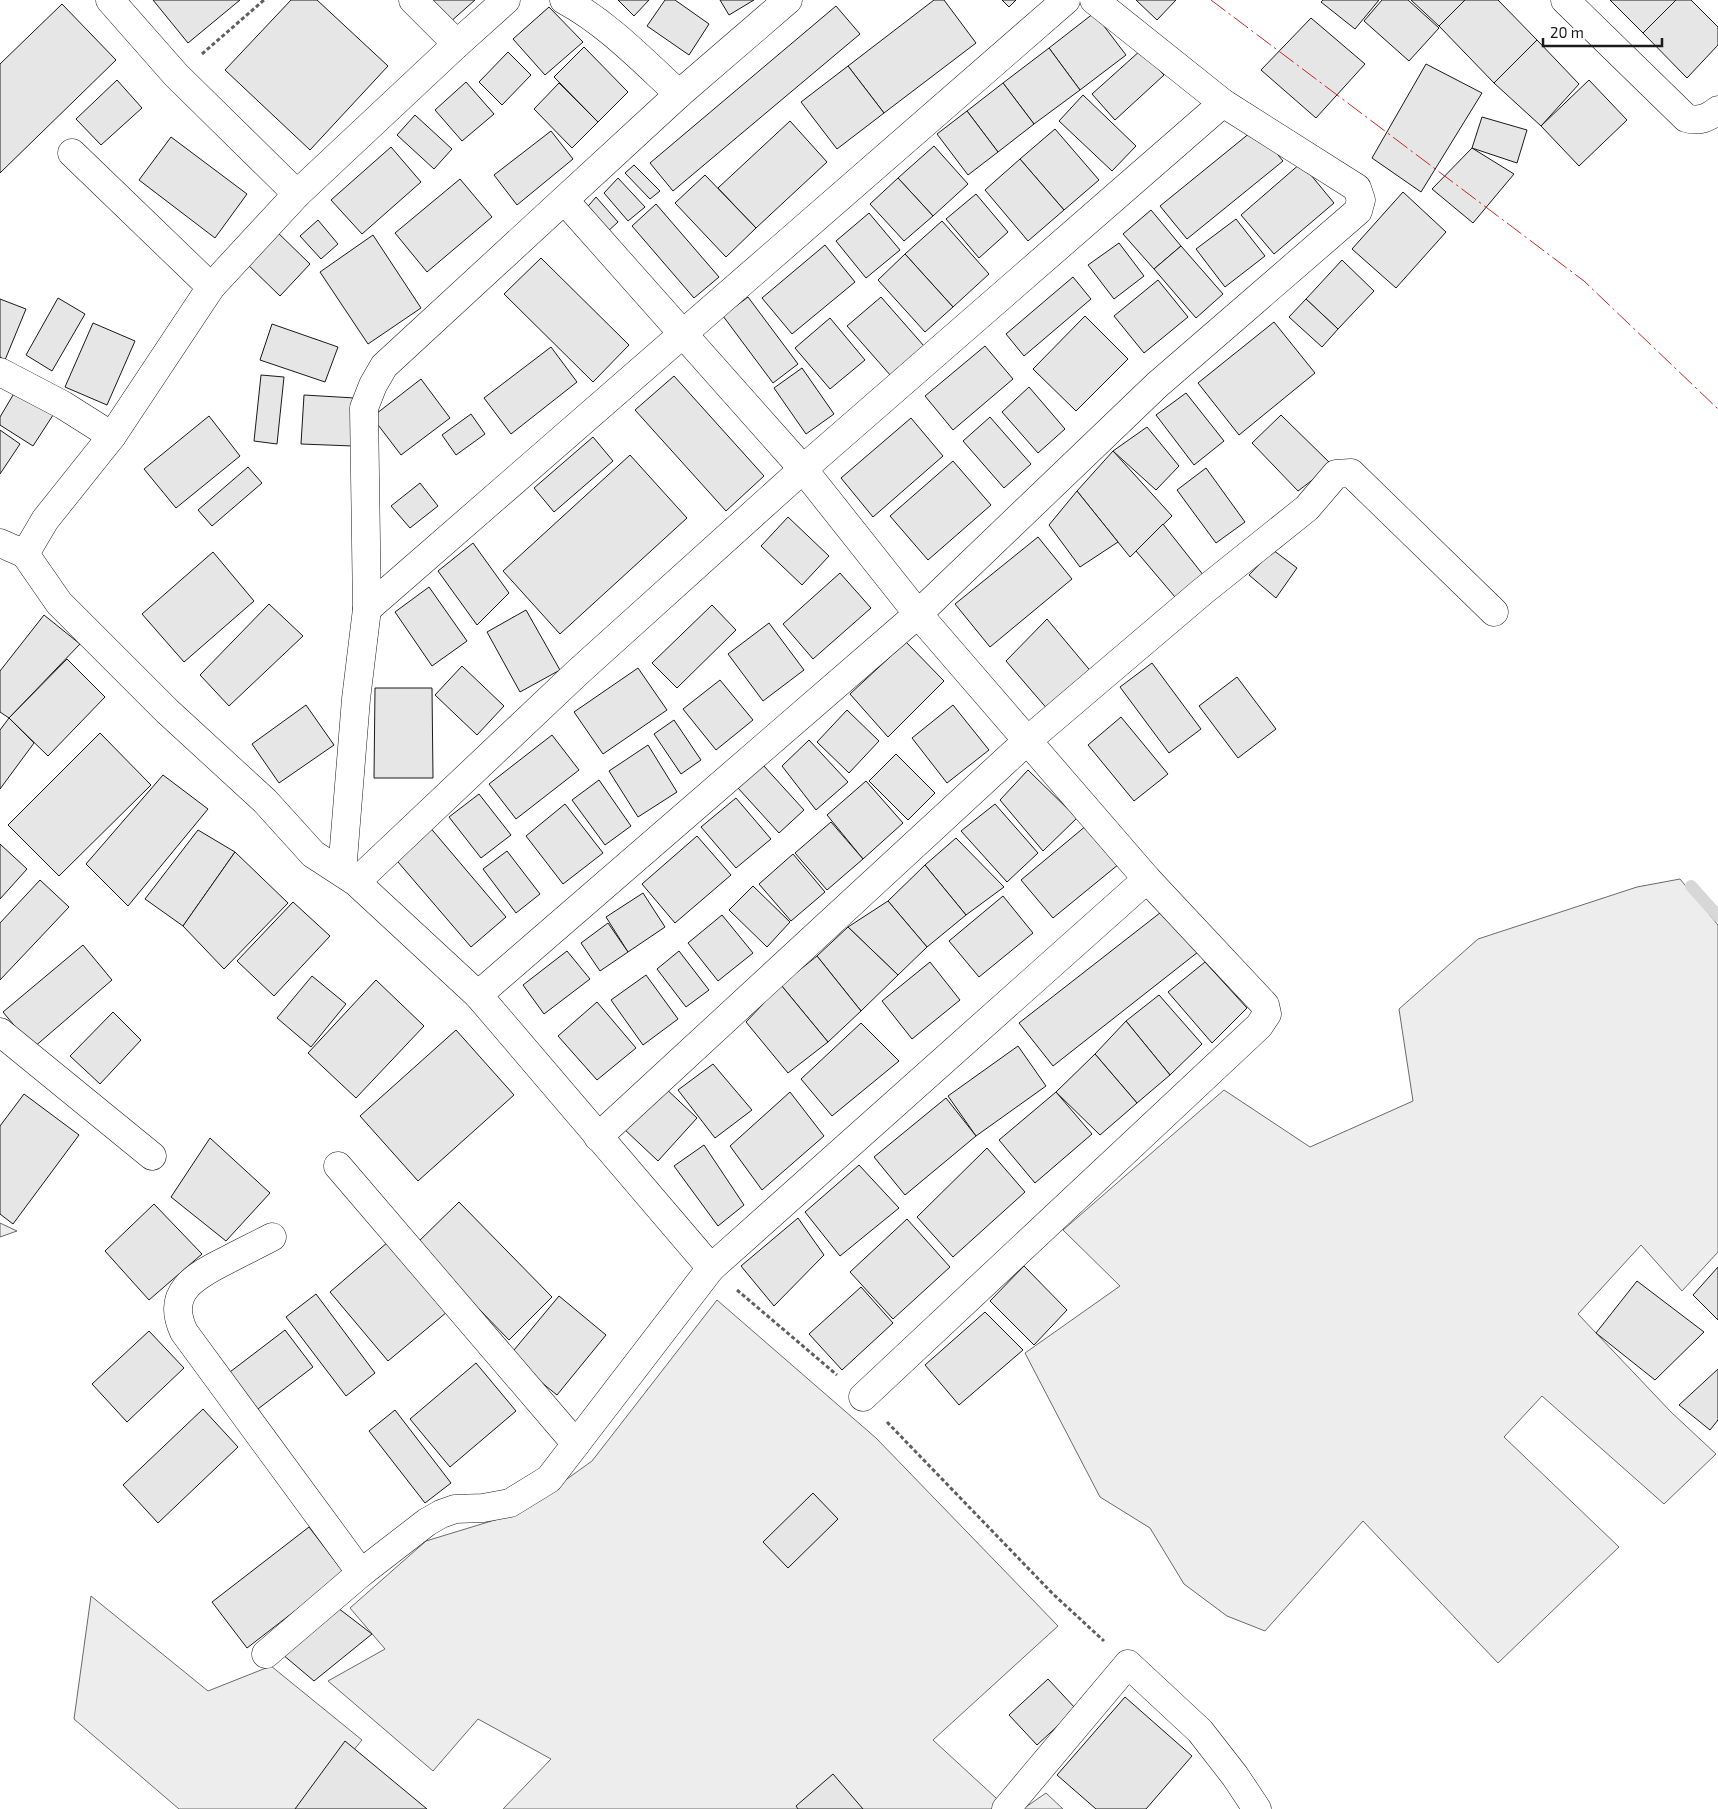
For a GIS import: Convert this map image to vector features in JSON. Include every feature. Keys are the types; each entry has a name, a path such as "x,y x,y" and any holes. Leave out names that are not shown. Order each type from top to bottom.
{"street":[{"path":"110,0 176,75 297,194"},
{"path":"413,0 457,44"},
{"path":"25,554 45,520 112,436 211,287 297,194 506,0"},
{"path":"564,0 582,10 611,33 679,94"},
{"path":"349,877 356,699 367,609 364,408 373,385 384,366 679,94 788,0"},
{"path":"367,609 1066,0"},
{"path":"478,995 918,614 1157,385 1358,211 1361,200 1357,188 1223,102 1094,0"},
{"path":"1566,0 1686,118 1696,121 1710,116 1718,110"},
{"path":"349,877 803,469 1223,102"},
{"path":"72,153 211,287"},
{"path":"565,201 682,336 803,469 918,614 1147,879 1264,1004 1267,1014 1259,1026 863,1397"},
{"path":"0,372 63,405 112,436"},
{"path":"598,1137 1028,740 1202,592 1307,508 1336,474 1351,473 1494,612"},
{"path":"0,543 25,554 59,604 167,711 265,801 314,854 349,877 478,995 711,1268"},
{"path":"266,1654 361,1573 427,1522 441,1514 455,1510 483,1508 510,1503 528,1494 548,1479 711,1268 1147,879"},
{"path":"0,1032 152,1156"},
{"path":"338,1166 576,1444"},
{"path":"272,1237 198,1275 181,1294 177,1316 184,1332 361,1573"},
{"path":"1006,1809 1128,1664 1200,1731 1257,1809"}],"path":[{"path":"176,75 264,0"},
{"path":"711,1268 863,1397 1053,1594 1128,1664"}],"shaded area":[{"path":"1680,879 1718,925 1718,1252 1682,1291 1641,1245 1578,1314 1671,1412 1716,1454 1664,1504 1542,1396 1504,1437 1619,1547 1498,1663 1363,1521 1265,1631 1227,1616 1184,1584 1150,1528 1100,1497 1025,1353 1120,1286 1063,1230 1224,1090 1310,1147 1413,1101 1399,1009 1478,939 1637,887"},
{"path":"0,1223 17,1231 0,1237"},
{"path":"717,1300 876,1438 1058,1626 933,1740 1008,1809 503,1809 551,1759 478,1719 433,1771 328,1681 385,1649 350,1608 426,1541 521,1512 592,1461"},
{"path":"91,1596 208,1691 271,1666 362,1740 305,1809 179,1809 74,1719"},
{"path":"1046,1793 1063,1809 1023,1809"}],"building":[{"path":"153,0 240,0 188,43"},
{"path":"291,0 317,0 388,66 310,150 225,70"},
{"path":"429,0 475,0 449,23"},
{"path":"618,0 649,0 634,16"},
{"path":"665,0 675,0 709,24 689,55 647,26"},
{"path":"720,0 754,0 729,15"},
{"path":"934,0 944,0 976,43 884,113 848,66"},
{"path":"1002,0 1016,0 1009,7"},
{"path":"1136,0 1176,0 1157,20"},
{"path":"1323,0 1379,0 1355,29 1321,2"},
{"path":"1382,0 1408,0 1439,28 1409,61 1364,21"},
{"path":"1411,0 1465,0 1439,26"},
{"path":"1465,0 1498,0 1537,40 1494,83 1439,26"},
{"path":"1610,0 1676,0 1643,33"},
{"path":"1676,0 1691,0 1718,27 1718,45 1687,78 1643,33"},
{"path":"62,4 116,60 0,173 0,64"},
{"path":"836,6 860,34 673,191 650,163"},
{"path":"549,7 583,42 545,75 513,39"},
{"path":"1094,13 1126,55 1080,90 1049,48"},
{"path":"1311,18 1365,64 1316,118 1261,70"},
{"path":"1537,40 1579,84 1541,126 1494,83"},
{"path":"584,47 628,92 598,122 554,77"},
{"path":"1049,48 1080,90 1034,124 1003,83"},
{"path":"1141,50 1164,75 1115,120 1092,94"},
{"path":"508,52 531,75 502,105 479,82"},
{"path":"1426,64 1482,93 1421,192 1372,158"},
{"path":"848,66 884,113 837,149 801,102"},
{"path":"117,80 142,108 101,145 76,119"},
{"path":"1589,80 1627,120 1579,166 1541,126"},
{"path":"466,82 494,114 462,141 435,110"},
{"path":"559,83 598,122 572,148 534,109"},
{"path":"1003,83 1034,124 998,152 967,111"},
{"path":"1083,95 1136,146 1112,171 1059,121"},
{"path":"967,111 998,152 968,175 937,134"},
{"path":"415,115 452,149 434,169 397,135"},
{"path":"1482,117 1527,130 1517,163 1472,148"},
{"path":"790,121 827,162 756,228 718,188"},
{"path":"1256,128 1283,161 1187,239 1160,206"},
{"path":"1055,129 1099,180 1064,210 1020,159"},
{"path":"551,131 573,159 517,205 494,175"},
{"path":"171,137 247,194 215,238 139,180"},
{"path":"934,146 968,184 933,216 898,178"},
{"path":"391,147 421,182 362,234 331,200"},
{"path":"1472,148 1514,174 1473,223 1432,189"},
{"path":"1020,159 1064,210 1028,241 985,190"},
{"path":"1301,163 1334,203 1274,254 1241,215"},
{"path":"634,165 660,191 650,199 625,173"},
{"path":"705,175 756,228 726,257 675,203"},
{"path":"618,178 645,207 628,221 604,193"},
{"path":"898,178 933,216 904,241 870,204"},
{"path":"460,179 492,217 427,272 395,233"},
{"path":"1403,192 1446,232 1396,288 1352,249"},
{"path":"976,194 1008,232 979,258 946,219"},
{"path":"596,197 618,222 606,233 583,212"},
{"path":"656,204 719,277 694,298 632,226"},
{"path":"1151,210 1181,246 1154,269 1123,234"},
{"path":"869,213 900,250 866,278 836,241"},
{"path":"1236,219 1265,256 1225,287 1196,249"},
{"path":"318,220 338,244 321,259 300,236"},
{"path":"942,221 989,274 953,307 905,254"},
{"path":"274,229 310,264 280,296 244,261"},
{"path":"373,235 421,308 368,344 320,272"},
{"path":"1119,243 1144,276 1114,299 1088,265"},
{"path":"825,245 855,282 792,334 762,298"},
{"path":"1181,246 1223,294 1196,318 1154,269"},
{"path":"905,254 953,307 925,332 878,280"},
{"path":"541,258 629,345 593,382 504,294"},
{"path":"1342,260 1374,291 1338,329 1306,299"},
{"path":"1073,277 1091,299 1024,356 1006,334"},
{"path":"1158,280 1188,317 1144,353 1114,316"},
{"path":"748,297 798,364 773,383 723,316"},
{"path":"881,297 924,346 891,376 847,326"},
{"path":"58,298 85,314 52,371 26,355"},
{"path":"0,299 26,309 5,360 0,357"},
{"path":"1306,299 1338,329 1322,347 1289,317"},
{"path":"1085,316 1128,359 1076,411 1033,369"},
{"path":"830,318 865,360 830,389 795,348"},
{"path":"1274,322 1315,373 1239,435 1198,383"},
{"path":"93,323 135,341 107,405 65,387"},
{"path":"272,324 338,347 325,382 260,360"},
{"path":"985,346 1013,379 953,430 925,396"},
{"path":"551,347 577,382 511,434 484,398"},
{"path":"802,368 834,414 806,434 774,388"},
{"path":"261,375 284,377 277,444 254,441"},
{"path":"674,376 764,476 726,511 635,410"},
{"path":"421,379 450,418 401,455 372,417"},
{"path":"19,385 57,409 33,446 0,425 0,417"},
{"path":"1029,387 1065,429 1038,453 1002,412"},
{"path":"1186,393 1224,441 1194,465 1156,415"},
{"path":"304,395 355,398 353,446 301,444"},
{"path":"471,414 485,434 456,455 442,435"},
{"path":"1281,415 1332,465 1298,491 1252,443"},
{"path":"209,416 240,456 176,508 144,469"},
{"path":"990,417 1031,464 1004,488 963,441"},
{"path":"911,418 943,456 873,517 841,478"},
{"path":"1147,427 1179,466 1156,490 1113,451"},
{"path":"0,430 20,444 0,474"},
{"path":"593,437 613,461 554,512 534,488"},
{"path":"1113,451 1172,516 1130,557 1077,491"},
{"path":"630,455 687,518 560,634 503,571"},
{"path":"953,461 991,505 928,560 890,516"},
{"path":"248,467 262,483 212,526 198,510"},
{"path":"1206,468 1245,522 1216,543 1177,490"},
{"path":"420,483 438,506 410,528 391,506"},
{"path":"1077,491 1118,542 1080,567 1049,525"},
{"path":"788,517 829,556 802,585 761,546"},
{"path":"1163,524 1204,576 1175,597 1136,551"},
{"path":"1038,537 1072,579 990,647 955,604"},
{"path":"473,543 509,593 477,625 438,571"},
{"path":"1273,550 1297,568 1276,598 1249,575"},
{"path":"213,552 254,601 184,662 142,614"},
{"path":"840,573 871,608 813,659 783,624"},
{"path":"429,587 467,641 432,666 395,612"},
{"path":"269,604 303,636 229,706 200,675"},
{"path":"712,605 736,630 677,688 652,663"},
{"path":"526,610 560,670 520,692 487,632"},
{"path":"44,615 80,644 9,718 0,712 0,671"},
{"path":"1047,619 1093,674 1049,711 1006,661"},
{"path":"769,623 804,670 763,701 728,654"},
{"path":"906,642 944,681 888,737 850,694"},
{"path":"67,659 105,697 48,756 9,718"},
{"path":"1152,663 1201,729 1169,753 1120,687"},
{"path":"462,666 504,706 477,735 435,695"},
{"path":"638,668 667,710 603,754 574,712"},
{"path":"1237,677 1276,729 1238,758 1199,706"},
{"path":"720,680 753,720 716,750 683,709"},
{"path":"375,688 432,688 433,778 374,778"},
{"path":"306,705 334,745 279,783 252,744"},
{"path":"953,705 989,750 947,783 912,738"},
{"path":"847,710 879,741 849,773 817,742"},
{"path":"1121,717 1168,774 1134,801 1088,745"},
{"path":"9,718 34,743 0,789 0,730"},
{"path":"674,720 701,760 681,774 654,734"},
{"path":"100,733 151,785 59,876 8,825"},
{"path":"552,735 579,770 516,819 489,784"},
{"path":"809,740 848,782 816,810 782,766"},
{"path":"648,745 677,792 638,817 609,771"},
{"path":"896,754 935,793 908,820 869,781"},
{"path":"763,765 804,810 779,833 738,788"},
{"path":"1028,770 1077,818 1043,851 1000,800"},
{"path":"163,775 208,809 128,906 86,864"},
{"path":"599,780 631,826 605,845 572,800"},
{"path":"866,781 903,823 863,859 827,815"},
{"path":"479,794 511,835 481,858 449,817"},
{"path":"736,798 771,839 736,868 701,827"},
{"path":"565,804 603,853 563,884 526,836"},
{"path":"995,804 1038,853 1007,882 961,831"},
{"path":"831,822 863,859 827,890 795,853"},
{"path":"428,825 506,917 471,947 392,855"},
{"path":"1087,825 1119,864 1053,918 1021,880"},
{"path":"198,830 235,852 183,926 145,899"},
{"path":"697,836 731,875 675,923 642,884"},
{"path":"956,838 1004,887 966,915 925,865"},
{"path":"0,844 27,869 0,899"},
{"path":"507,851 540,894 516,913 483,869"},
{"path":"235,852 288,903 224,969 183,926"},
{"path":"793,854 825,892 791,921 759,884"},
{"path":"925,865 966,915 927,947 888,901"},
{"path":"40,880 69,907 0,980 0,923"},
{"path":"753,886 790,922 767,947 729,910"},
{"path":"643,893 665,927 628,952 606,917"},
{"path":"1003,896 1033,933 979,977 949,941"},
{"path":"888,901 927,947 898,975 848,927"},
{"path":"293,902 330,936 274,996 237,961"},
{"path":"1165,909 1198,952 1053,1066 1019,1023"},
{"path":"722,915 753,953 718,981 688,943"},
{"path":"608,923 628,952 600,971 581,943"},
{"path":"848,927 898,975 861,1011 817,956"},
{"path":"83,945 112,980 33,1048 3,1012"},
{"path":"567,951 590,979 544,1014 523,985"},
{"path":"679,951 709,990 686,1007 657,969"},
{"path":"817,956 861,1011 828,1042 781,985"},
{"path":"930,962 960,1000 912,1039 882,1001"},
{"path":"1205,962 1247,1008 1212,1043 1168,992"},
{"path":"646,975 678,1019 643,1045 611,1000"},
{"path":"312,976 346,1004 311,1047 277,1018"},
{"path":"376,980 424,1026 356,1098 308,1053"},
{"path":"781,985 828,1042 788,1073 746,1022"},
{"path":"1159,995 1202,1044 1170,1075 1126,1021"},
{"path":"597,1002 636,1048 597,1080 558,1036"},
{"path":"113,1012 141,1040 100,1084 70,1056"},
{"path":"1126,1021 1170,1075 1137,1103 1095,1054"},
{"path":"861,1023 899,1061 832,1116 801,1079"},
{"path":"456,1030 514,1095 418,1181 360,1116"},
{"path":"1018,1046 1046,1086 976,1136 948,1096"},
{"path":"1095,1054 1137,1103 1100,1135 1056,1092"},
{"path":"713,1064 752,1110 715,1138 678,1090"},
{"path":"662,1085 697,1118 658,1161 623,1128"},
{"path":"790,1092 824,1136 762,1190 730,1146"},
{"path":"1056,1092 1092,1134 1035,1183 999,1140"},
{"path":"24,1094 79,1135 13,1224 0,1214 0,1126"},
{"path":"946,1098 976,1136 905,1195 874,1157"},
{"path":"210,1138 270,1193 226,1241 171,1197"},
{"path":"704,1145 744,1205 718,1226 674,1166"},
{"path":"987,1148 1025,1192 953,1257 917,1217"},
{"path":"859,1165 899,1208 840,1256 805,1212"},
{"path":"459,1202 552,1297 509,1340 416,1244"},
{"path":"154,1204 202,1254 149,1300 105,1251"},
{"path":"798,1218 824,1255 774,1306 741,1266"},
{"path":"907,1219 950,1267 893,1319 850,1272"},
{"path":"388,1242 447,1312 388,1361 330,1292"},
{"path":"1024,1266 1067,1310 1034,1345 990,1301"},
{"path":"1718,1267 1718,1320 1693,1295"},
{"path":"1637,1281 1704,1332 1655,1380 1596,1333"},
{"path":"861,1287 893,1323 842,1370 809,1334"},
{"path":"316,1294 375,1373 346,1396 286,1317"},
{"path":"559,1296 606,1335 557,1395 509,1356"},
{"path":"985,1312 1023,1350 959,1405 925,1365"},
{"path":"285,1330 313,1367 254,1412 226,1375"},
{"path":"149,1331 184,1368 127,1422 92,1384"},
{"path":"476,1363 516,1411 450,1467 410,1419"},
{"path":"1718,1369 1718,1420 1710,1430 1679,1405"},
{"path":"203,1409 238,1447 158,1523 123,1485"},
{"path":"395,1410 451,1483 425,1503 369,1431"},
{"path":"813,1493 838,1519 788,1568 763,1542"},
{"path":"309,1527 344,1573 247,1648 212,1602"},
{"path":"338,1608 372,1634 314,1681 282,1654"},
{"path":"1048,1679 1076,1709 1037,1745 1009,1715"},
{"path":"1125,1697 1192,1756 1146,1809 1096,1809 1057,1775"},
{"path":"345,1741 427,1809 295,1809"},
{"path":"833,1774 863,1809 798,1809 796,1806"}],"waterway":[{"path":"1691,886 1718,916"}],"power":[{"path":"1211,0 1584,281 1718,409"}]}
